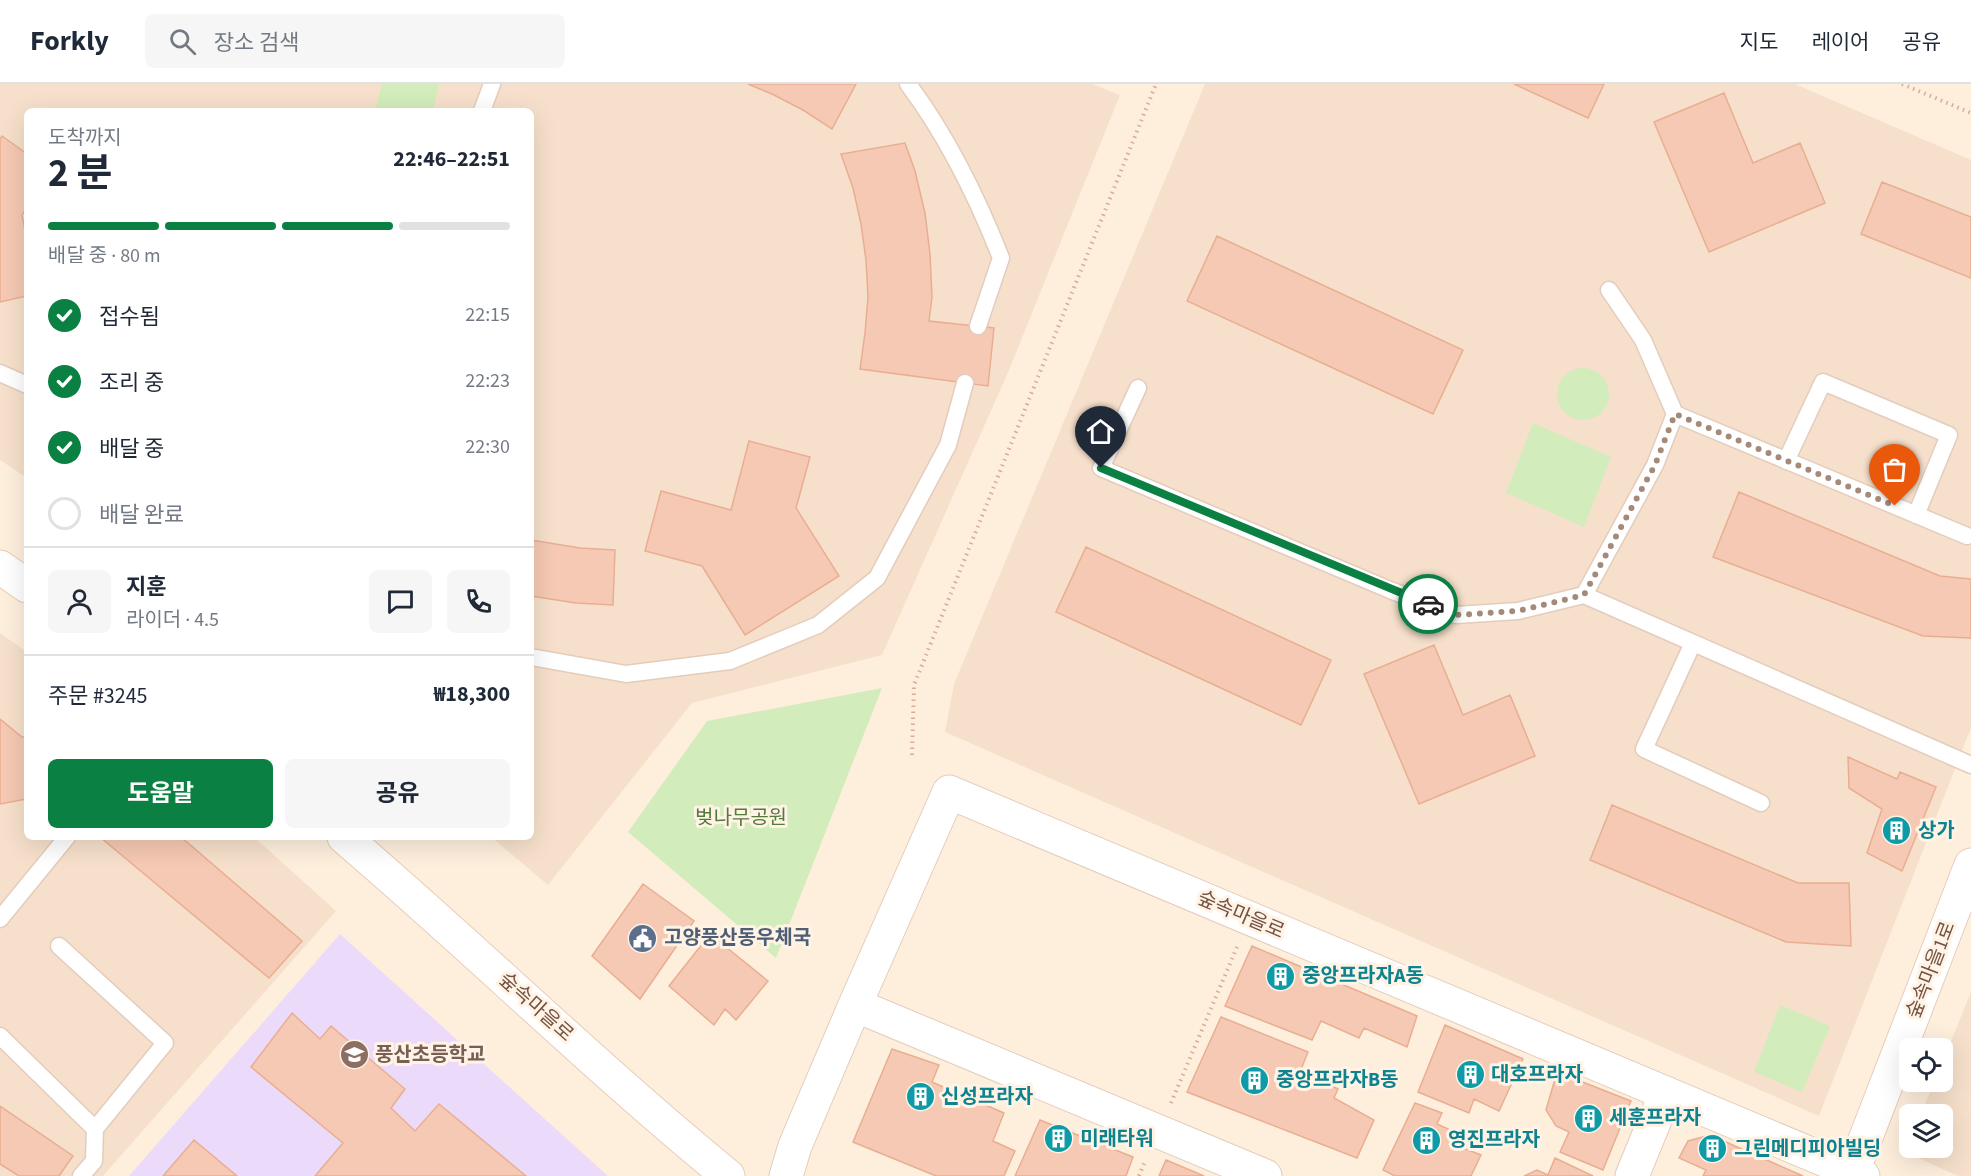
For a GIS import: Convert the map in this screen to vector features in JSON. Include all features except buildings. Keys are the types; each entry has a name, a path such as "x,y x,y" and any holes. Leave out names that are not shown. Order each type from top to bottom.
{"street":[{"path":"0,567 24,584"},
{"name":"숲속마을로","path":"786,1176 795,1146 949,792 1666,1093"},
{"name":"숲속마을로","path":"348,840 676,1134 728,1176"},
{"name":"숲속마을1로","path":"1856,1174 1971,865"},
{"path":"855,1005 1265,1176"},
{"path":"1632,1176 1666,1093 1856,1174"}],"lane":[{"path":"483,108 492,84"},
{"path":"908,84 927,110 984,214 1001,258 978,326"},
{"path":"1610,290 1643,340 1675,414 1967,536"},
{"path":"0,372 24,384"},
{"path":"1786,460 1823,382 1949,435 1916,515"},
{"path":"534,658 626,674 730,661 818,625 878,578 948,445 965,383"},
{"path":"1138,388 1101,468 1390,590 1456,615 1518,611 1584,595 1971,765"},
{"path":"1584,595 1655,465 1675,414"},
{"path":"1693,643 1644,749 1761,803"},
{"path":"0,919 64,840"},
{"path":"59,946 165,1043 96,1129 94,1161 81,1176"},
{"path":"0,1036 96,1129"}],"path":[{"path":"912,755 914,685 1156,84"},
{"path":"1902,84 1971,113"},
{"path":"1169,1109 1237,946"}],"shaded area":[{"path":"0,84 1092,84 1120,95 1007,375 882,655 692,703 548,885 495,840 534,840 534,108 24,108 24,476 0,460"},
{"path":"1205,84 1795,84 1971,160 1971,728 1819,1116 945,732 954,684"},
{"path":"0,633 24,650 24,840 257,840 336,911 103,1176 0,1176"},
{"name":"풍산초등학교","path":"340,934 608,1176 129,1176"},
{"path":"1971,992 1971,1176 1958,1176 1918,1158 1953,1158 1953,1104 1925,1104 1930,1092 1953,1092 1952,1038"}],"green space":[{"path":"382,84 439,84 434,108 376,108"},
{"path":"1578,368 1588,368 1602,375 1609,394 1602,413 1588,420 1578,420 1568,416 1561,409 1557,399 1557,389 1561,379 1568,372"},
{"path":"1533,423 1611,457 1584,527 1506,493"},
{"name":"벚나무공원","path":"882,688 776,958 628,832 707,721"},
{"path":"1780,1005 1830,1026 1802,1092 1754,1072"}],"way so far":[{"path":"1428,604 1456,615 1518,611 1584,595 1655,465 1675,414 1895,506"}],"place":[{"name":"상가","path":"1897,831"},
{"name":"고양풍산동우체국","path":"643,938"},
{"name":"중앙프라자A동","path":"1281,976"},
{"name":"풍산초등학교","path":"354,1055"},
{"name":"대호프라자","path":"1470,1075"},
{"name":"중앙프라자B동","path":"1255,1080"},
{"name":"신성프라자","path":"920,1097"},
{"name":"세훈프라자","path":"1588,1118"},
{"name":"미래타워","path":"1059,1139"},
{"name":"영진프라자","path":"1427,1140"},
{"name":"그린메디피아빌딩","path":"1713,1149"}],"route":[{"path":"1101,468 1428,604"}]}
